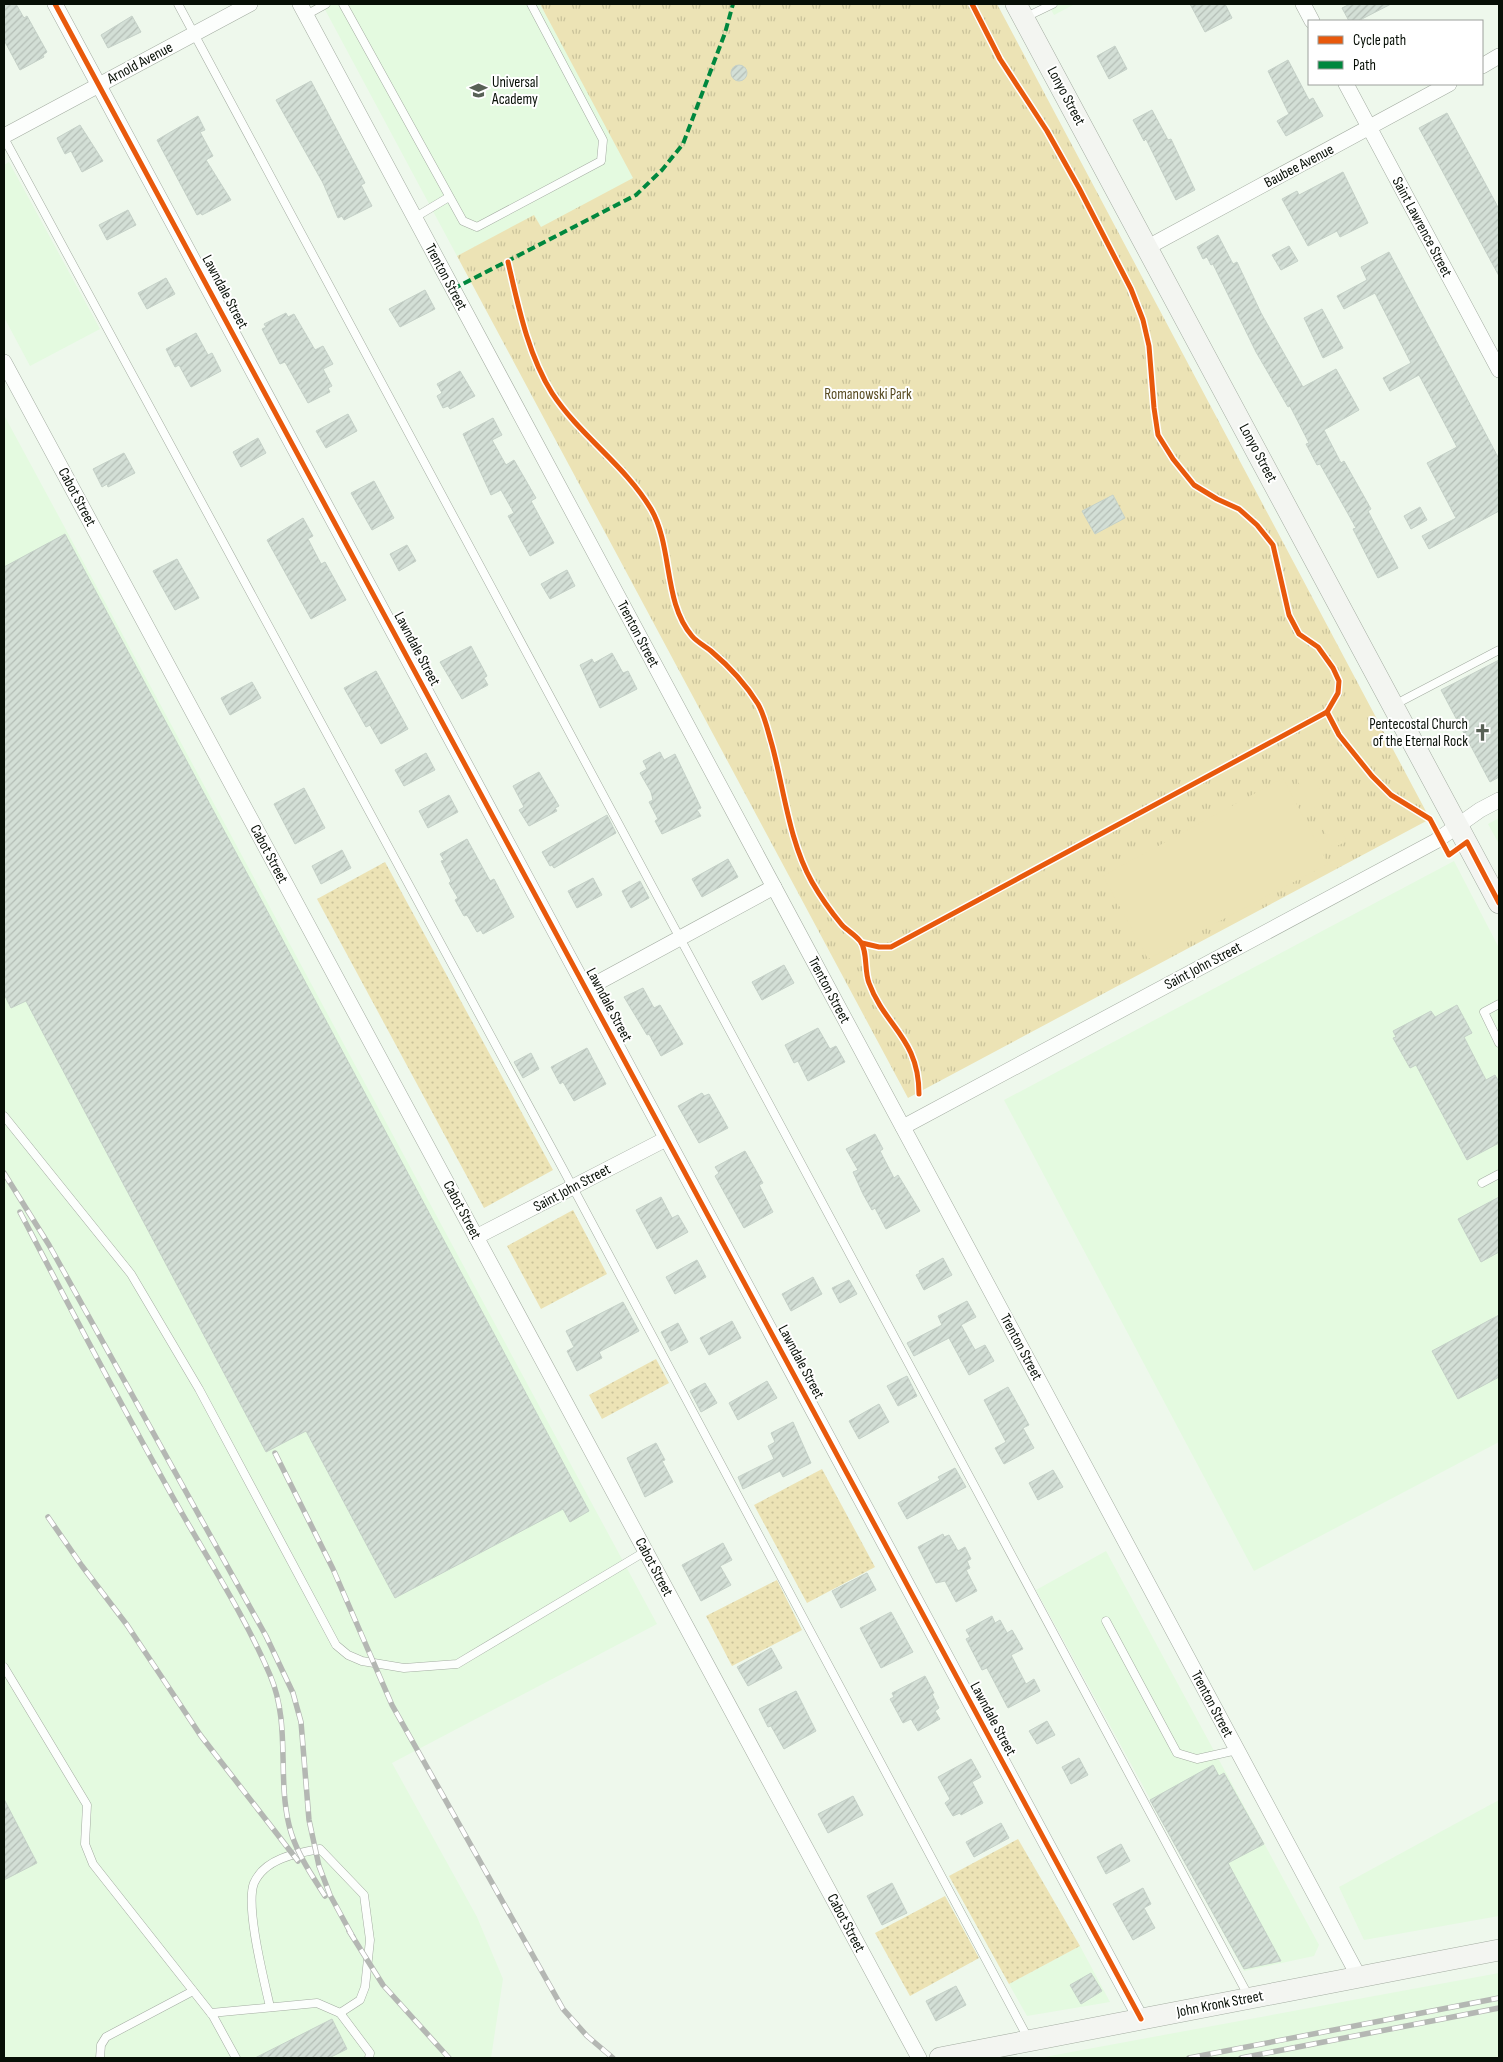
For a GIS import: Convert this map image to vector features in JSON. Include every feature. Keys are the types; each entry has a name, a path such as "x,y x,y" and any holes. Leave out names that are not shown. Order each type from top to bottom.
{"street":[{"name":"Lawndale Street","path":"55,4 1141,2019"},
{"name":"Arnold Avenue","path":"4,137 250,4"},
{"path":"1303,4 1311,20"},
{"name":"Trenton Street","path":"303,9 1359,1977"},
{"name":"Lonyo Street","path":"1020,11 1499,903"},
{"path":"1483,65 1499,56"},
{"name":"Saint Lawrence Street","path":"1347,85 1499,370"},
{"name":"Baubee Avenue","path":"1148,247 1448,85"},
{"name":"Cabot Street","path":"4,362 919,2058"},
{"name":"Saint John Street","path":"903,1127 1436,841 1499,800"},
{"path":"586,989 774,887"},
{"name":"Saint John Street","path":"476,1237 666,1139"},
{"name":"John Kronk Street","path":"940,2058 1499,1950"}],"lane":[{"path":"178,4 1250,1998"},
{"path":"303,9 326,4"},
{"path":"343,4 463,221 477,227 601,162 603,140 531,4"},
{"path":"1020,11 1053,4"},
{"path":"4,137 573,1188 1030,2041"},
{"path":"414,218 449,197"},
{"path":"1394,705 1499,650"},
{"path":"1499,1004 1484,1012 1499,1043"},
{"path":"4,1116 131,1274 199,1390 336,1646 348,1655 362,1661 404,1668 457,1664 646,1551"},
{"path":"1482,1183 1499,1174"},
{"path":"1106,1621 1177,1754 1197,1759 1237,1750"},
{"path":"4,1667 86,1805 86,1844 93,1864 211,2013 236,2058"},
{"path":"270,2007 257,1946 252,1909 254,1883 267,1867 286,1856 320,1849 331,1858 364,1895 370,1940 365,1986 360,2000 340,2013"},
{"path":"100,2058 100,2046 106,2037 193,1991"},
{"path":"211,2013 317,2002 340,2013 370,2053 369,2058"}],"shaded area":[{"name":"Universal Academy","path":"322,4 540,4 634,178 541,228 534,216 457,256"},
{"path":"1048,4 1075,4 1054,15"},
{"path":"9,162 100,329 30,366 4,317 4,165"},
{"path":"4,415 657,1624 392,1763 477,1917 503,1979 491,2058 4,2058"},
{"path":"1499,818 1499,844 1488,824"},
{"path":"1454,861 1499,948 1499,1442 1254,1571 1004,1100"},
{"path":"1106,1551 1319,1945 1314,1956 1244,1971 1036,1590"},
{"path":"1499,1800 1499,1916 1364,1940 1339,1887"},
{"path":"1080,1946 1110,2002 1027,2016 1009,1984"},
{"path":"1499,1973 1499,2058 1039,2058"}],"green space":[{"name":"Romanowski Park","path":"540,4 997,4 1430,819 908,1098 457,256 534,215 541,227 633,178"},
{"path":"1310,771 1326,801 1312,809 1296,778"},
{"path":"1283,778 1328,864 1148,959 1103,876"},
{"path":"1332,812 1347,841 1333,848 1318,820"},
{"path":"385,862 553,1170 484,1208 317,899"},
{"path":"573,1210 607,1274 541,1309 507,1246"},
{"path":"656,1359 669,1383 602,1419 589,1395"},
{"path":"822,1469 875,1567 807,1603 754,1505"},
{"path":"777,1580 802,1630 732,1666 706,1616"},
{"path":"1018,1839 1080,1946 1009,1984 949,1876"},
{"path":"945,1896 979,1958 910,1996 875,1933"}],"building":[{"path":"4,4 16,4 24,18 27,16 47,52 43,55 44,57 20,70 4,40"},
{"path":"1190,4 1225,4 1232,18 1205,32"},
{"path":"1350,4 1391,4 1360,20 1348,20 1342,8"},
{"path":"132,16 141,32 108,48 101,35"},
{"path":"1115,46 1127,69 1109,79 1097,56"},
{"path":"1288,60 1309,100 1313,98 1323,116 1286,136 1277,121 1289,114 1268,71"},
{"path":"736,65 742,65 747,70 745,79 736,81 731,76 731,70"},
{"path":"311,81 365,183 361,185 372,206 344,220 342,216 338,218 323,183 276,100"},
{"path":"1152,110 1168,140 1171,139 1195,190 1176,200 1146,139 1144,141 1133,120"},
{"path":"1447,113 1499,209 1499,276 1419,128"},
{"path":"198,116 205,130 200,132 213,156 206,160 231,200 202,215 201,213 197,215 157,140"},
{"path":"80,125 103,161 82,172 71,151 65,154 57,138"},
{"path":"1343,172 1368,223 1340,237 1337,231 1308,246 1282,199 1297,191 1299,195"},
{"path":"128,210 136,225 107,240 99,225"},
{"path":"1218,235 1233,264 1237,262 1261,313 1303,387 1336,369 1359,410 1324,430 1341,463 1344,461 1371,509 1368,511 1398,568 1378,578 1353,529 1356,528 1320,464 1317,465 1306,444 1309,443 1290,406 1288,407 1256,352 1213,264 1211,265 1207,257 1203,259 1197,247"},
{"path":"1289,246 1298,261 1281,270 1272,255"},
{"path":"1389,252 1499,459 1499,511 1429,549 1422,536 1456,518 1427,463 1457,447 1419,375 1390,391 1383,378 1411,363 1375,293 1344,309 1337,296 1367,280 1361,267"},
{"path":"166,278 175,294 147,309 138,293"},
{"path":"425,290 435,309 400,327 389,309"},
{"path":"1322,309 1343,348 1323,358 1304,318"},
{"path":"286,313 288,317 294,314 315,350 323,346 333,364 323,369 332,386 328,388 330,392 308,403 285,362 280,364 262,329 266,327 264,324"},
{"path":"196,333 208,355 212,353 221,371 191,387 179,365 175,367 166,349"},
{"path":"460,371 475,396 450,409 448,406 443,408 437,396 442,393 437,384"},
{"path":"348,414 357,431 326,448 316,431"},
{"path":"493,418 502,435 492,440 506,465 514,460 536,498 531,501 554,543 530,556 508,516 514,513 501,490 491,495 463,434"},
{"path":"258,438 266,453 241,467 233,452"},
{"path":"124,453 135,473 108,487 107,484 102,487 93,469"},
{"path":"374,481 394,518 372,530 351,493"},
{"path":"1113,495 1125,518 1095,534 1082,511"},
{"path":"1420,507 1427,520 1411,529 1404,516"},
{"path":"303,518 313,536 308,539 321,564 325,562 346,600 311,619 267,540"},
{"path":"65,534 589,1511 570,1522 563,1509 395,1598 306,1431 266,1452 26,1001 11,1008 4,994 4,567"},
{"path":"407,545 416,561 399,571 390,554"},
{"path":"177,559 199,598 175,610 153,571"},
{"path":"567,570 575,586 550,599 541,584"},
{"path":"471,646 487,676 484,678 488,685 462,699 440,662"},
{"path":"612,653 623,673 628,671 637,689 600,708 580,665 592,659 594,663"},
{"name":"Pentecostal Church of the Eternal Rock","path":"1499,660 1499,777 1490,782 1441,690"},
{"path":"376,671 408,729 381,744 370,725 366,727 344,688"},
{"path":"252,682 261,698 230,715 221,698"},
{"path":"660,752 664,760 675,754 701,808 697,810 701,816 662,834 655,821 658,819 649,802 653,800 651,792 640,773 647,769 643,761"},
{"path":"426,753 435,770 404,786 395,770"},
{"path":"539,772 559,806 555,808 557,811 529,826 519,810 524,807 513,786"},
{"path":"304,788 325,828 295,844 274,804"},
{"path":"449,795 458,812 428,828 419,811"},
{"path":"607,815 616,833 554,868 552,865 550,866 542,852"},
{"path":"467,839 490,881 494,879 514,917 483,934 481,930 477,932 467,915 464,916 455,900 458,898 449,883 451,881 441,861 444,860 440,854"},
{"path":"342,850 351,868 321,884 312,866"},
{"path":"728,859 738,877 702,897 692,879"},
{"path":"593,878 602,895 577,908 568,891"},
{"path":"640,881 649,898 631,908 622,891"},
{"path":"784,965 794,983 762,1000 752,982"},
{"path":"643,988 654,1008 660,1005 683,1044 661,1056 649,1034 647,1035 624,997"},
{"path":"1457,1005 1472,1033 1464,1037 1486,1080 1495,1075 1499,1082 1499,1143 1467,1160 1416,1065 1410,1068 1393,1038 1396,1037 1393,1031 1431,1011 1435,1017"},
{"path":"818,1028 830,1049 836,1046 845,1062 808,1081 798,1061 794,1063 785,1045"},
{"path":"587,1048 606,1084 574,1101 563,1082 560,1084 551,1067"},
{"path":"531,1053 539,1069 523,1078 514,1062"},
{"path":"702,1093 704,1096 709,1094 728,1128 699,1143 678,1106"},
{"path":"875,1134 883,1149 880,1151 894,1178 898,1175 920,1211 886,1229 875,1208 872,1210 863,1194 853,1172 858,1170 846,1149"},
{"path":"745,1151 763,1183 759,1185 773,1212 744,1228 715,1176 719,1173 715,1167"},
{"path":"661,1197 672,1218 678,1215 688,1232 657,1249 636,1210"},
{"path":"1499,1197 1499,1252 1481,1262 1458,1219"},
{"path":"943,1258 952,1275 924,1290 916,1275 920,1273 919,1271"},
{"path":"697,1260 706,1277 675,1294 666,1277"},
{"path":"813,1277 822,1294 791,1311 782,1294"},
{"path":"849,1280 857,1294 840,1303 832,1288"},
{"path":"967,1301 976,1317 961,1325 975,1350 985,1345 994,1361 969,1375 949,1338 914,1356 907,1343 942,1325 938,1316"},
{"path":"623,1302 639,1331 599,1352 602,1358 577,1371 567,1351 574,1347 566,1331"},
{"path":"1499,1315 1499,1377 1458,1399 1432,1351"},
{"path":"732,1321 741,1338 709,1355 700,1338"},
{"path":"678,1323 688,1342 671,1351 661,1332"},
{"path":"907,1376 917,1396 898,1406 887,1386"},
{"path":"767,1381 777,1398 738,1420 729,1403"},
{"path":"705,1383 717,1403 701,1412 690,1391"},
{"path":"1008,1387 1029,1425 1023,1428 1034,1448 1004,1464 995,1448 1006,1442 984,1400"},
{"path":"879,1404 889,1422 859,1439 849,1421"},
{"path":"793,1422 811,1463 783,1477 780,1471 743,1489 738,1477 774,1459 768,1446 775,1442 771,1433"},
{"path":"656,1443 665,1460 662,1461 673,1482 645,1497 627,1458"},
{"path":"955,1468 966,1487 907,1519 898,1503 940,1480 938,1477"},
{"path":"1053,1470 1063,1487 1038,1500 1029,1483"},
{"path":"943,1534 944,1537 949,1535 958,1551 965,1547 971,1559 967,1561 970,1568 966,1570 977,1591 956,1602 945,1581 936,1583 918,1547"},
{"path":"723,1543 732,1560 720,1566 731,1585 701,1601 682,1565"},
{"path":"867,1573 876,1590 841,1608 832,1591"},
{"path":"891,1612 913,1652 881,1668 860,1628"},
{"path":"992,1616 995,1623 1000,1620 1007,1633 1012,1630 1023,1649 1011,1655 1026,1684 1034,1679 1040,1691 1008,1708 987,1668 982,1670 966,1639 970,1637 966,1630"},
{"path":"771,1648 782,1668 748,1686 737,1667"},
{"path":"925,1676 934,1693 932,1694 939,1708 935,1711 940,1719 918,1731 911,1719 903,1723 890,1699 894,1697 892,1693"},
{"path":"796,1691 816,1731 784,1749 771,1726 768,1727 759,1709"},
{"path":"1047,1721 1055,1735 1037,1744 1029,1731"},
{"path":"1079,1758 1088,1775 1071,1784 1062,1767"},
{"path":"971,1759 981,1777 972,1782 983,1803 961,1815 960,1813 953,1816 945,1803 950,1799 938,1777"},
{"path":"1213,1765 1219,1776 1224,1773 1264,1844 1228,1863 1281,1961 1244,1969 1150,1800"},
{"path":"853,1796 863,1815 828,1833 818,1814"},
{"path":"4,1799 37,1863 4,1880"},
{"path":"1001,1823 1009,1838 974,1857 966,1842"},
{"path":"1121,1844 1130,1861 1106,1874 1097,1857"},
{"path":"892,1883 907,1913 882,1925 867,1896"},
{"path":"1143,1888 1151,1904 1144,1908 1155,1928 1133,1940 1113,1904"},
{"path":"1091,1973 1102,1991 1081,2004 1070,1985"},
{"path":"956,1986 966,2005 936,2021 926,2001"},
{"path":"332,2019 347,2049 329,2058 255,2058"}],"railway":[{"path":"4,1173 49,1245 266,1636 293,1693 301,1722 309,1820 319,1866 330,1895 353,1937"},
{"path":"20,1212 135,1429 260,1652 270,1675 280,1712 284,1787 289,1825 299,1853 325,1896"},
{"path":"275,1453 333,1569 392,1705 563,2009 587,2036 613,2058"},
{"path":"48,1517 127,1625 201,1736 298,1861"},
{"path":"349,1931 383,1985 449,2058"},
{"path":"1189,2058 1499,1998"},
{"path":"1241,2058 1499,2008"}],"marked path":[{"path":"453,289 636,195 662,170 683,144 725,33 733,4"}],"cycle path":[{"path":"55,4 1141,2019"},
{"path":"972,4 1000,59 1047,131 1079,188 1131,289 1143,320 1149,346 1158,435 1173,459 1194,485 1217,499 1239,509 1257,525 1273,545 1289,615 1299,634 1318,647 1333,668 1339,681 1338,693 1327,712 1339,735 1372,776 1391,795 1430,819 1449,855 1467,842 1499,903"},
{"path":"508,262 530,346 536,363 552,393 563,409 628,478 651,509 663,540 672,591 676,607 683,622 692,636 718,657 737,676 758,704 772,745 792,832 804,866 830,910 862,945 869,983 913,1059 918,1075 919,1094"},
{"path":"862,943 879,947 891,947 1327,712"}],"place":[{"name":"Universal Academy","path":"478,91"},
{"name":"Pentecostal Church of the Eternal Rock","path":"1482,733"}]}
